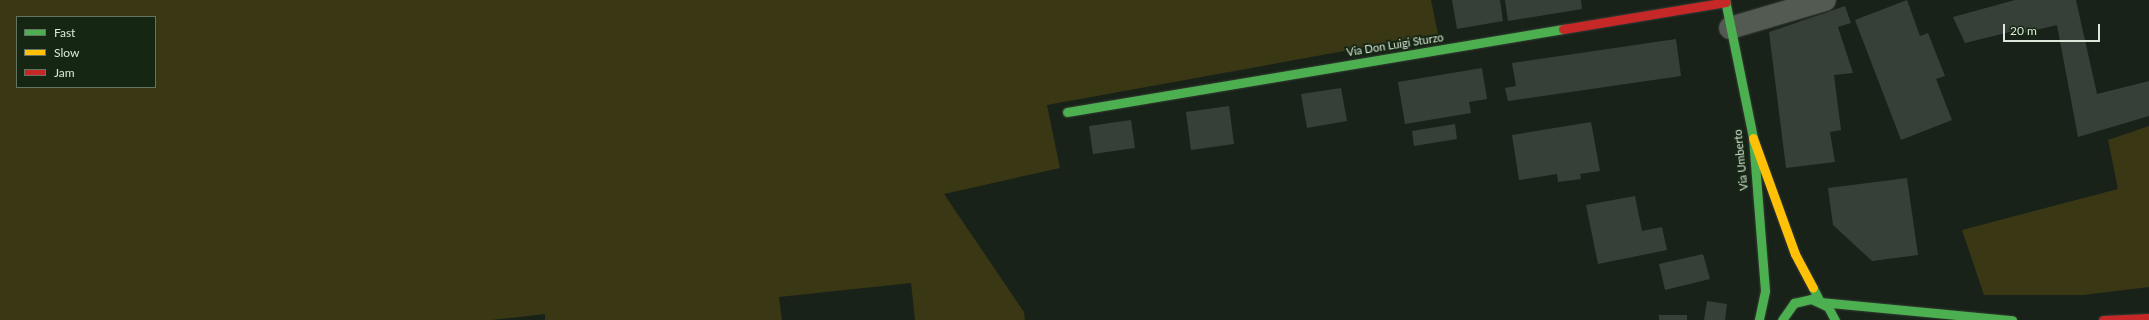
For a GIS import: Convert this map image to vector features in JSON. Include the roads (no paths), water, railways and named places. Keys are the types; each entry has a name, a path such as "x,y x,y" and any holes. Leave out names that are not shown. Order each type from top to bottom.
{"street":[{"path":"1730,28 1825,0"},
{"name":"Via Umberto","path":"1726,1 1752,138 1764,291 1759,320"},
{"name":"Via Don Luigi Sturzo","path":"1067,112 1726,1"},
{"path":"1752,138 1795,254 1820,302 1828,307 1835,320"},
{"path":"1764,291 1771,320"},
{"path":"1782,319 1794,303 1811,300 2012,320"},
{"path":"2103,320 2149,318"}]}
